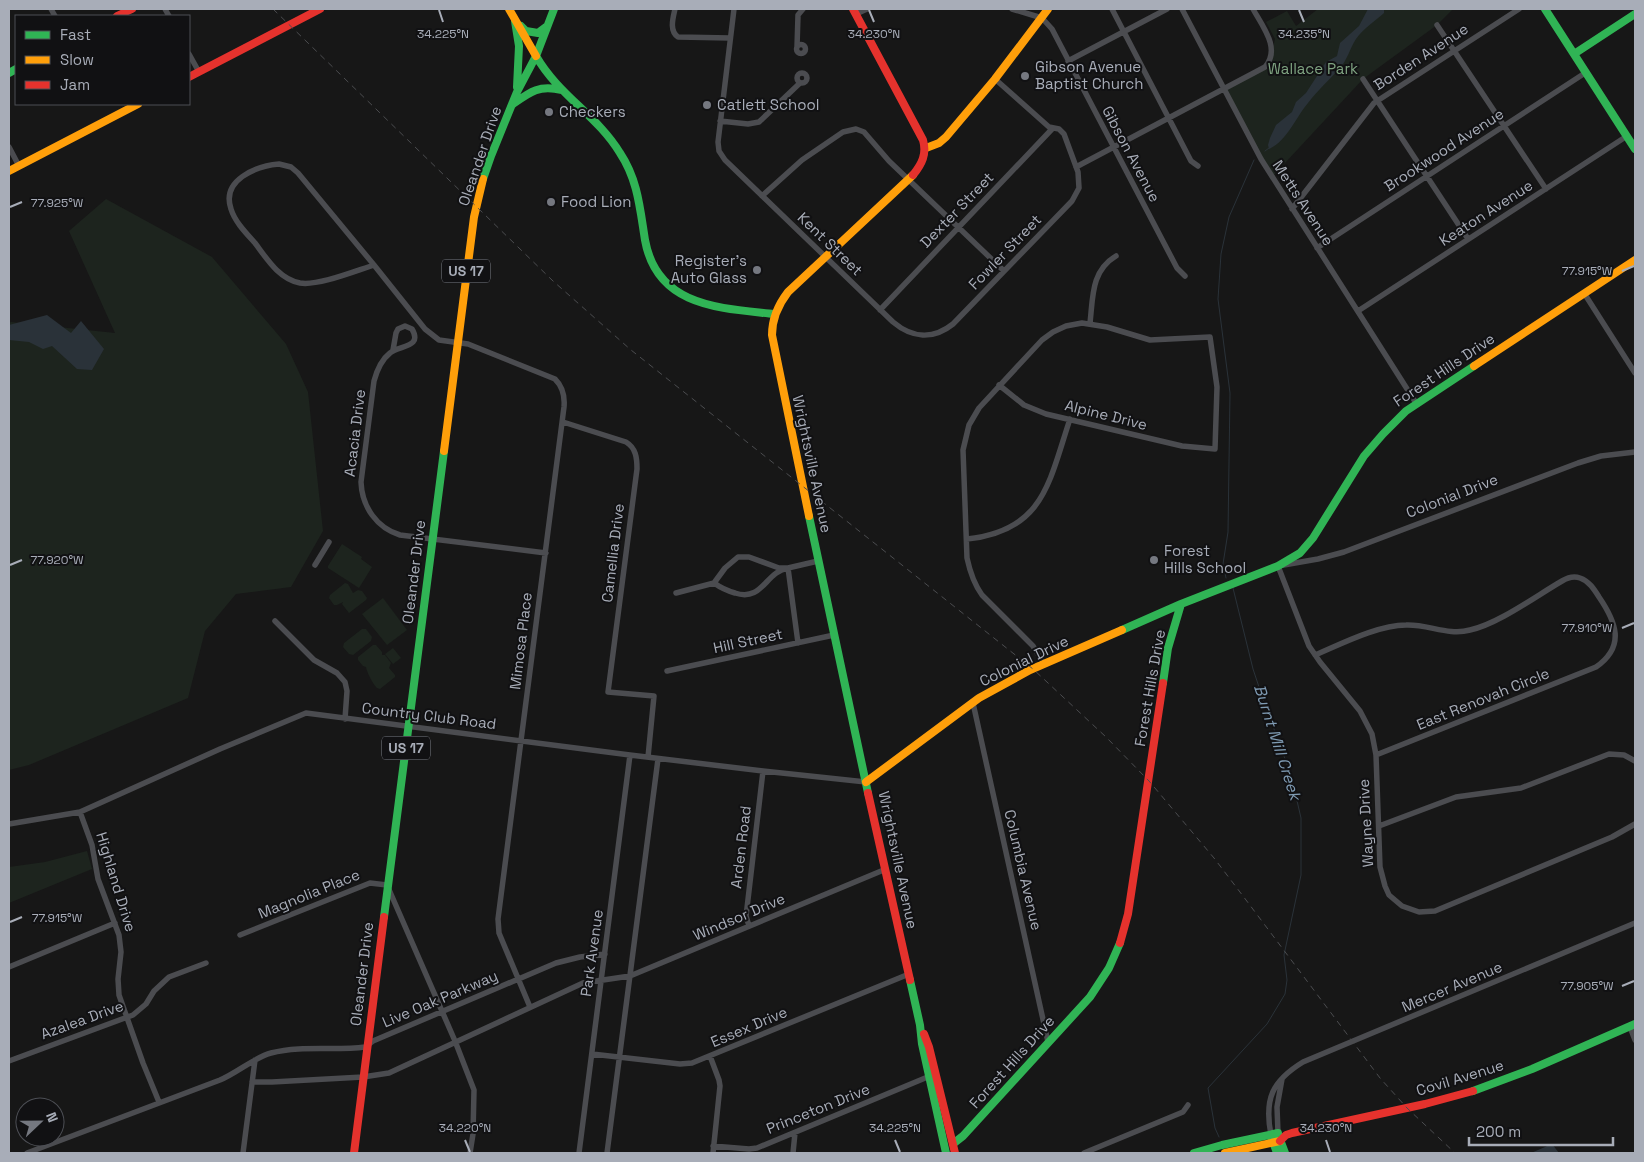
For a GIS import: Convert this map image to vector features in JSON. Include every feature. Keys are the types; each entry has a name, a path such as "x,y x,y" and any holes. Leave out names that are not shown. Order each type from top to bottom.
{"street":[{"path":"119,15 132,9"},
{"path":"190,77 320,9"},
{"name":"US 17","path":"509,9 536,56"},
{"name":"Oleander Drive","path":"354,1153 472,228 479,192 491,156 517,92 536,56 554,9"},
{"path":"674,9 673,33 678,37 730,38"},
{"path":"734,9 720,121 748,124 759,122 800,84"},
{"path":"797,46 798,15 803,9"},
{"path":"867,9 855,12 926,148 946,137 995,79 1048,9"},
{"path":"1012,9 1042,18"},
{"path":"1112,9 1191,161 1198,166"},
{"path":"1068,61 1167,9"},
{"name":"Metts Avenue","path":"1182,9 1261,159 1416,403"},
{"path":"1076,167 1260,71 1268,64 1272,47 1253,9"},
{"name":"Borden Avenue","path":"1292,209 1374,103 1519,9"},
{"path":"1545,9 1635,149"},
{"path":"1574,54 1635,14"},
{"name":"Gibson Avenue","path":"1042,18 1052,29 1177,268 1185,276"},
{"path":"515,21 521,27 538,34 548,25"},
{"name":"US 17","path":"515,21 520,37 517,92"},
{"path":"1437,24 1546,189"},
{"path":"539,47 546,70"},
{"path":"190,56 198,72"},
{"path":"536,56 554,82 602,128 624,158 638,194 648,252 656,269 671,286 682,295 702,304 774,314"},
{"name":"Brookwood Avenue","path":"1317,248 1585,73"},
{"name":"Fowler Street","path":"924,336 936,334 949,327 1076,195 1080,184 1064,134 1059,129 1049,127 995,79"},
{"path":"1363,79 1468,239"},
{"path":"512,104 539,87 562,90"},
{"path":"9,172 136,105"},
{"name":"Kent Street","path":"720,121 718,147 725,160 880,310 903,330 914,335 924,336"},
{"name":"Dexter Street","path":"880,310 1053,128"},
{"path":"762,196 802,160 843,132 856,129 864,132 889,161 1004,271"},
{"name":"Keaton Avenue","path":"1358,311 1627,136"},
{"path":"9,147 19,166"},
{"name":"Wrightsville Avenue","path":"926,148 922,163 909,180 788,292 774,314 771,325 774,348 818,561 909,974 946,1153"},
{"name":"Mimosa Place","path":"374,265 309,283 286,278 275,269 235,218 229,204 232,187 243,176 264,167 279,164 291,167 302,177 374,265 430,334 439,340 468,344 555,379 560,385 564,397 563,422 498,924 499,933 530,1007"},
{"path":"1044,664 1033,646 978,590 970,570 966,539 964,440 974,414 1042,340 1053,332 1069,325 1082,322 1090,323 1096,278 1106,263 1116,256"},
{"name":"Forest Hills Drive","path":"954,1144 1096,988 1115,957 1124,933 1128,914 1168,648 1182,604 1278,566 1300,553 1310,542 1364,456 1395,421 1416,403 1635,260"},
{"path":"1584,294 1635,373"},
{"name":"Alpine Drive","path":"999,385 1024,405 1046,414 1182,446 1215,449 1217,387 1210,336 1148,340 1090,323"},
{"name":"Acacia Drive","path":"393,350 398,329 405,326 412,328 415,335 412,343 393,350 382,362 374,381 362,473 362,493 370,513 386,529 400,535 546,553"},
{"path":"966,539 986,537 1000,533 1029,514 1046,487 1070,419"},
{"name":"Camellia Drive","path":"563,422 626,442 632,446 635,454 637,469 608,692 654,696 648,757"},
{"name":"Colonial Drive","path":"1278,566 1344,552 1578,463 1601,456 1635,452"},
{"path":"315,565 329,542"},
{"path":"714,583 732,561 740,557 756,559 776,568 788,568"},
{"path":"676,594 714,583 731,592 749,595 758,591 780,570 818,561"},
{"name":"Wayne Drive","path":"1278,566 1305,636 1315,655 1355,704 1366,720 1372,734 1376,755 1381,873 1387,891 1402,906 1415,911 1435,911 1612,837 1635,824"},
{"path":"788,568 798,643"},
{"name":"East Renovah Circle","path":"1315,655 1394,625 1414,625 1452,632 1475,629 1492,622 1562,581 1577,577 1590,584 1606,608 1614,624 1615,633 1613,649 1608,657 1599,665 1376,755"},
{"name":"Colonial Drive","path":"866,782 973,703 1001,685 1044,664 1182,604"},
{"path":"275,621 314,660 337,673 345,682 348,691 345,719"},
{"name":"Hill Street","path":"667,672 834,635"},
{"name":"Columbia Avenue","path":"973,703 1048,1042"},
{"name":"Country Club Road","path":"9,824 80,812 302,713 763,772 866,782"},
{"path":"1380,826 1456,798 1521,788 1609,754 1624,755 1635,760"},
{"name":"Park Avenue","path":"579,1153 630,755"},
{"path":"607,1153 658,758"},
{"name":"Arden Road","path":"749,926 746,916 763,772"},
{"name":"Highland Drive","path":"80,812 92,844 98,879 115,923 121,945 119,995 159,1102"},
{"name":"Windsor Drive","path":"601,980 630,976 886,869"},
{"name":"Magnolia Place","path":"240,935 370,883 388,885"},
{"path":"388,885 474,1090 473,1134 470,1153"},
{"path":"9,968 115,923"},
{"name":"Mercer Avenue","path":"1278,1137 1269,1119 1270,1100 1277,1083 1302,1062 1635,923"},
{"name":"Live Oak Parkway","path":"26,1153 232,1075 255,1060 274,1052 367,1046 373,1041 563,961 593,954 605,954"},
{"name":"Azalea Drive","path":"9,1061 137,1012 146,1004 154,991 169,977 206,963"},
{"name":"Essex Drive","path":"592,1054 680,1064 692,1062 909,974"},
{"path":"252,1082 363,1077 389,1073 584,983 601,980"},
{"name":"Wrightsville Avenue","path":"920,1025 928,1043 955,1153"},
{"path":"1632,1026 1635,1040"},
{"name":"Covil Avenue","path":"1278,1137 1434,1102 1472,1091 1632,1026"},
{"path":"710,1056 720,1083 712,1153"},
{"path":"243,1153 255,1060"},
{"name":"Princeton Drive","path":"714,1146 752,1149 795,1133 930,1076"},
{"path":"1084,1153 1182,1112 1188,1105"},
{"path":"793,1153 795,1133"},
{"path":"1194,1153 1222,1145 1278,1137"},
{"path":"1225,1153 1278,1137"},
{"path":"1277,1153 1278,1137"},
{"path":"1278,1137 1284,1153"},
{"path":"1102,1146 1102,1153"}],"green space":[{"name":"Wallace Park","path":"1318,9 1453,9 1437,25 1363,79 1272,177 1225,90 1260,71 1270,59 1275,39 1266,22 1287,11 1296,26"},
{"path":"106,199 212,257 286,344 308,392 323,531 291,587 236,594 205,631 188,698 29,765 9,770 9,323 115,333 69,231"},
{"path":"342,544 362,557 361,559 372,567 359,588 328,568"},
{"path":"345,583 348,584 353,593 358,590 362,591 367,598 349,613 342,604 343,602 334,605 329,598 330,595"},
{"path":"383,598 407,630 387,645 362,614"},
{"path":"362,629 366,629 372,637 371,641 353,655 349,654 343,647 344,643"},
{"path":"373,645 376,645 382,652 382,655 385,655 391,663 389,668 395,675 380,689 374,684 366,667 358,660 358,657"},
{"path":"393,648 401,658 393,664 385,654"},
{"path":"87,851 92,869 9,903 9,867 45,862"}],"shaded area":[{"path":"1368,9 1384,9 1384,13 1359,35 1342,66 1312,98 1286,135 1269,149 1270,138 1276,125 1292,112 1296,102 1306,93 1326,62 1337,56 1340,43 1359,26"},
{"path":"47,315 71,333 81,321 104,349 92,370 77,369 52,346 43,349 29,342 9,340 9,325"},
{"path":"1552,1144 1559,1153 1531,1153"}],"waterway":[{"name":"Burnt Mill Creek","path":"1265,151 1269,148"},
{"name":"Burnt Mill Creek","path":"1226,578 1223,564 1228,532 1230,393 1218,299 1221,254 1229,217 1254,160"},
{"name":"Burnt Mill Creek","path":"1219,1137 1215,1128 1208,1088 1267,1024 1285,994 1287,980 1284,955 1301,875 1301,818 1291,775 1253,669 1233,588"}],"railway":[{"path":"273,9 553,281 631,350 1033,669 1106,737 1149,781 1214,858 1380,1078 1407,1108 1455,1153"}],"traffic: fast":[{"path":"483,179 517,92 536,56 554,9"},
{"path":"1545,9 1635,149"},
{"path":"1574,54 1635,14"},
{"path":"515,21 519,46 517,87"},
{"path":"521,26 526,31 538,33 546,27"},
{"path":"536,56 556,83 611,140 626,163 635,184 645,240 652,262 663,279 677,291 694,300 713,306 774,314"},
{"path":"9,73 15,70"},
{"path":"513,104 536,90 547,88 562,90"},
{"path":"1163,683 1168,648 1181,604 1278,566 1300,553 1313,538 1364,456 1383,434 1406,411 1474,366"},
{"path":"384,917 444,451"},
{"path":"809,516 868,793"},
{"path":"1122,630 1181,604"},
{"path":"954,1143 963,1136 1090,997 1109,968 1120,943"},
{"path":"910,980 946,1153"},
{"path":"1473,1091 1532,1069 1635,1024"},
{"path":"1194,1153 1278,1133"},
{"path":"1279,1137 1285,1153"},
{"path":"1272,1139 1277,1153"}],"traffic: slow":[{"path":"509,9 536,56"},
{"path":"926,148 939,143 946,137 995,79 1048,9"},
{"path":"9,171 136,105"},
{"path":"809,516 772,335 774,317 788,292 913,175"},
{"path":"444,451 474,217 483,179"},
{"path":"1474,366 1635,260"},
{"path":"866,782 979,698 1030,670 1122,630"},
{"path":"1225,1153 1280,1141"}],"traffic: jam":[{"path":"119,15 132,9"},
{"path":"190,76 320,9"},
{"path":"853,9 923,140 923,159 913,175"},
{"path":"1120,943 1128,914 1163,683"},
{"path":"868,793 910,980"},
{"path":"354,1153 384,917"},
{"path":"924,1034 929,1047 955,1153"},
{"path":"1280,1141 1286,1135 1292,1133 1425,1104 1473,1091"}],"place":[{"name":"Gibson Avenue Baptist Church","path":"1025,76"},
{"name":"Catlett School","path":"707,105"},
{"name":"Checkers","path":"549,112"},
{"name":"Food Lion","path":"551,202"},
{"name":"Register's Auto Glass","path":"757,270"},
{"name":"Forest Hills School","path":"1154,560"}]}
